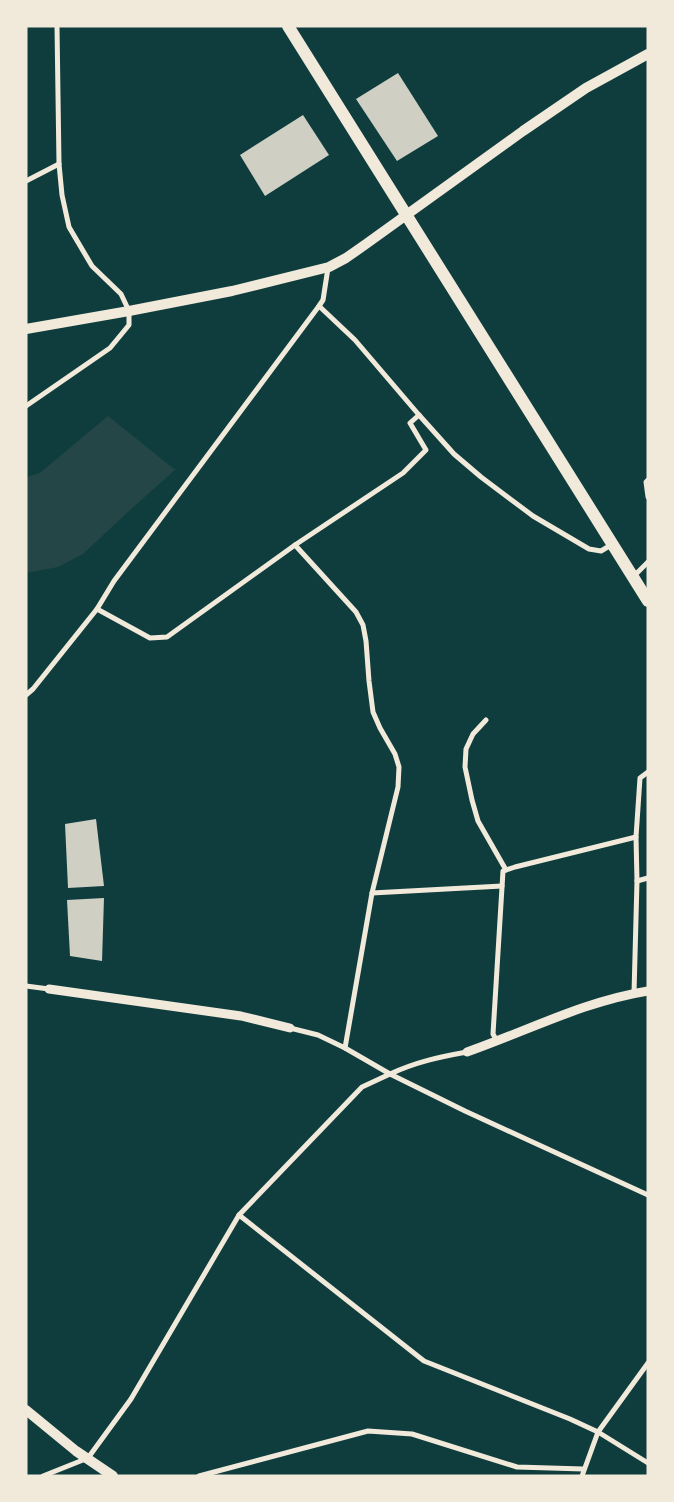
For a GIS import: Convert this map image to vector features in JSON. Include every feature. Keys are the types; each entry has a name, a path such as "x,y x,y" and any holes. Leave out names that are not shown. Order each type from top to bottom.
{"main road":[{"path":"288,26 648,601"},
{"path":"26,329 232,291 329,267 346,258 586,88 648,54"},
{"path":"26,1410 76,1451 114,1476"}],"street":[{"path":"26,406 110,348 129,325 129,311 121,294 92,266 69,227 58,164 57,26"},
{"path":"26,180 58,164"},
{"path":"26,695 97,609 114,580 319,306 323,300 329,267"},
{"path":"319,306 355,340 454,454 481,477 533,516 589,549 601,551 612,545"},
{"path":"97,609 150,638 167,637 295,545 403,473 426,450 410,423 419,415"},
{"path":"648,480 646,482 648,497"},
{"path":"295,545 356,612 363,625 373,712 395,754 399,767 398,787 372,893 346,1048"},
{"path":"633,578 648,562"},
{"path":"486,720 473,734 466,749 465,767 478,821 506,870"},
{"path":"634,993 637,881 636,837 640,778 648,772"},
{"path":"497,1042 494,1034 503,872 636,837"},
{"path":"637,881 648,878"},
{"path":"372,893 502,886"},
{"path":"26,986 241,1016 318,1035 346,1048 390,1074 465,1111 648,1195"},
{"path":"43,1476 88,1458 131,1399 239,1215 362,1087 410,1065 437,1057 468,1052 586,1007 634,993 648,991"},
{"path":"239,1215 424,1361 570,1419 598,1432 648,1463"},
{"path":"582,1476 598,1432 648,1363"},
{"path":"199,1476 368,1431 412,1434 517,1467 583,1469"}],"shaded area":[{"path":"108,416 176,469 83,554 58,567 26,573 26,477 40,473"}],"building":[{"path":"398,73 438,136 397,161 356,99"},
{"path":"303,115 329,155 265,196 240,155"},
{"path":"96,819 104,886 68,888 65,824"},
{"path":"104,898 102,961 70,956 67,900"}]}
